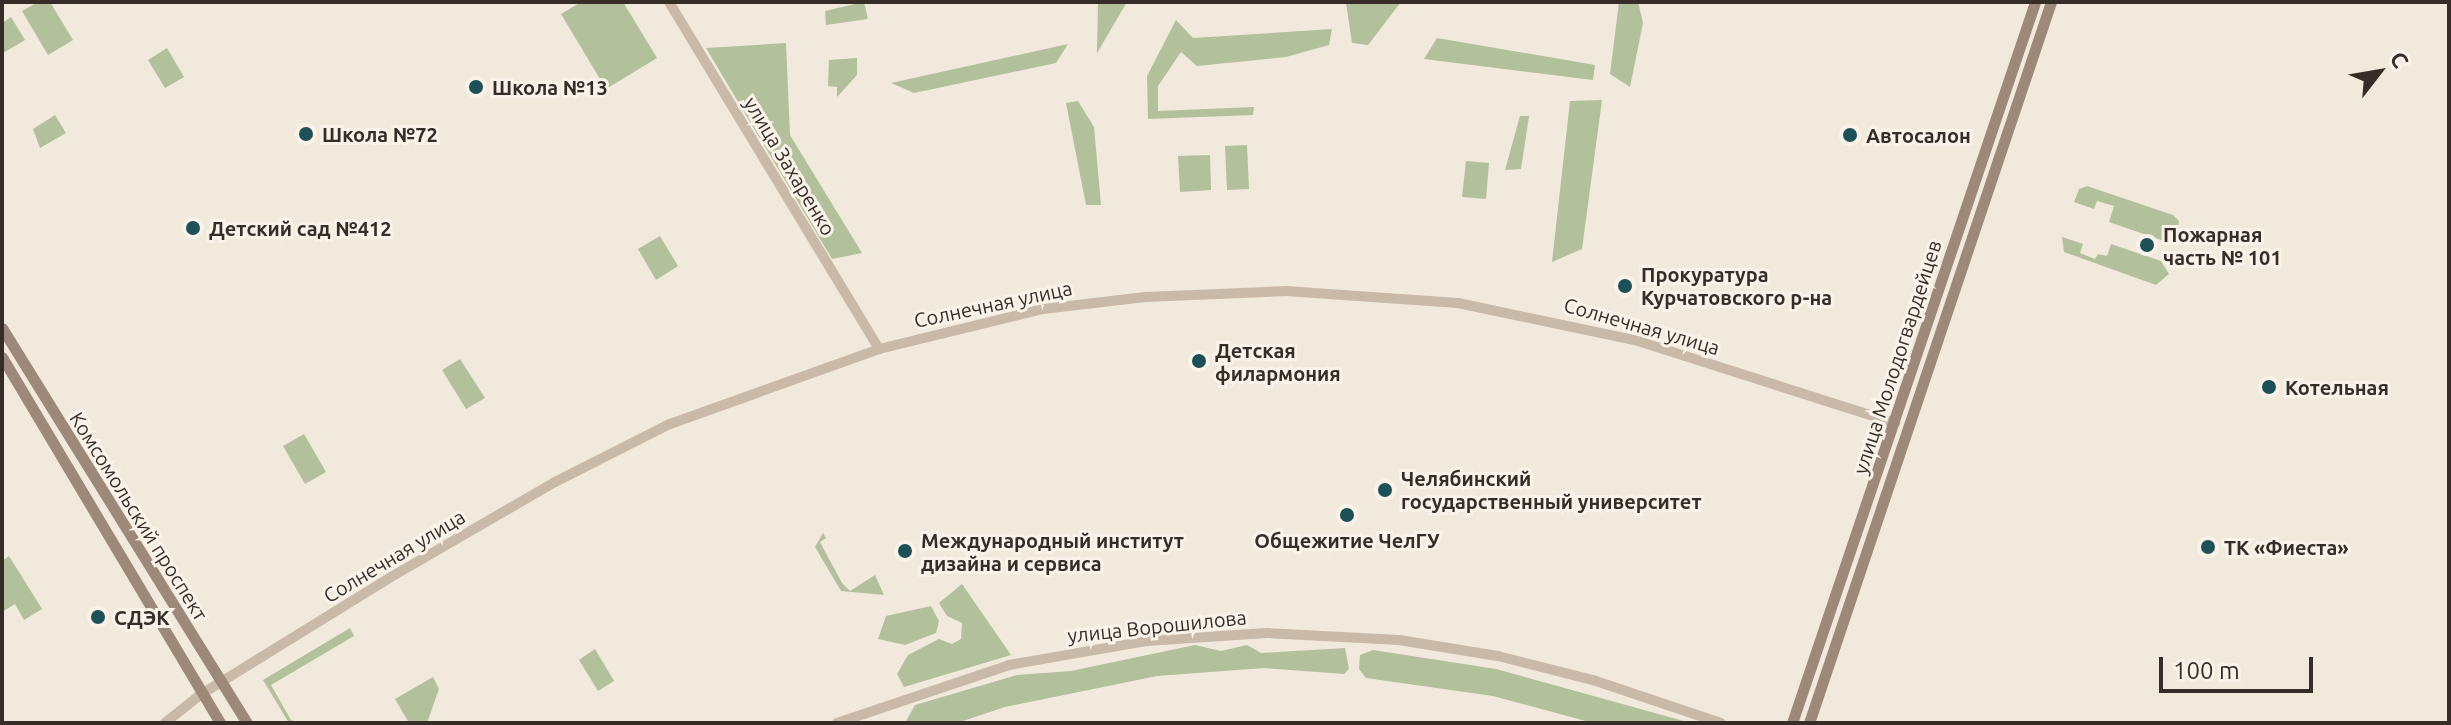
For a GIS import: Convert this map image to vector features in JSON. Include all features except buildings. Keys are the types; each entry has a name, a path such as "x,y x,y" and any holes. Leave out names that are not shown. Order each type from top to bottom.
{"main road":[{"name":"улица Молодогвардейцев","path":"1792,723 2035,2"},
{"name":"улица Молодогвардейцев","path":"1809,723 2051,2"},
{"path":"1987,143 2001,148"},
{"name":"Комсомольский проспект","path":"4,338 29,372 247,723"},
{"name":"Комсомольский проспект","path":"2,357 200,695 220,723"},
{"path":"16,380 29,372"},
{"name":"Солнечная улица","path":"1895,423 1907,427"},
{"path":"88,500 95,493 120,518"}],"street":[{"name":"улица Захаренко","path":"669,2 879,349"},
{"name":"Солнечная улица","path":"165,723 200,695 391,577 626,445 759,390 879,349 987,321 1099,301 1322,291 1458,303 1582,326 1895,423"},
{"name":"улица Ворошилова","path":"837,723 1009,665 1146,641 1267,633 1365,636 1483,653 1593,680 1721,723"}],"green space":[{"path":"38,2 50,2 73,40 48,55 22,11"},
{"path":"581,2 623,2 657,58 606,89 561,14"},
{"path":"864,2 868,19 826,25 825,11"},
{"path":"1098,2 1127,2 1097,53"},
{"path":"1401,2 1368,45 1352,43 1346,3"},
{"path":"1619,2 1638,2 1643,23 1630,87 1610,74"},
{"path":"11,17 25,40 3,53 2,23"},
{"path":"1176,20 1193,38 1332,29 1329,45 1286,57 1197,66 1181,52 1158,86 1158,111 1254,107 1253,115 1148,119 1147,76"},
{"path":"1437,38 1595,65 1593,80 1424,59"},
{"path":"786,43 790,135 862,253 832,259 706,48"},
{"path":"1068,44 1056,63 914,93 891,83"},
{"path":"167,48 184,77 165,88 148,60"},
{"path":"857,58 857,75 837,97 837,87 828,86 829,60"},
{"path":"1602,100 1582,249 1552,262 1570,101"},
{"path":"1078,101 1094,127 1101,205 1086,205 1066,103"},
{"path":"55,115 66,133 40,148 33,129"},
{"path":"1520,116 1529,116 1521,169 1505,170"},
{"path":"1247,145 1249,189 1227,190 1225,146"},
{"path":"1210,155 1211,190 1180,192 1178,156"},
{"path":"1466,161 1489,163 1486,199 1462,197"},
{"path":"2087,186 2173,215 2179,221 2177,235 2167,242 2109,222 2114,206 2097,201 2094,209 2074,202 2079,189"},
{"path":"660,236 678,266 656,280 638,249"},
{"path":"2062,237 2083,244 2080,253 2095,259 2098,254 2107,256 2111,244 2161,261 2169,274 2156,285 2064,252"},
{"path":"460,359 485,398 466,409 442,370"},
{"path":"304,434 326,472 305,484 283,446"},
{"path":"823,533 826,538 820,542 842,583 850,591 875,575 884,595 841,591 815,547"},
{"path":"9,556 42,609 24,620 15,604 2,612 2,561"},
{"path":"962,584 1011,655 904,687 897,674 908,655 939,639 952,644 961,639 962,623 947,616 939,603"},
{"path":"931,606 939,621 936,633 905,645 878,639 886,616"},
{"path":"350,628 354,636 271,685 291,720 300,723 289,723 263,680"},
{"path":"1195,645 1221,651 1247,645 1261,653 1345,648 1349,669 1344,674 1264,668 1157,676 1005,707 957,723 905,723 915,705 1017,675 1071,671"},
{"path":"595,649 614,681 598,691 579,660"},
{"path":"1373,650 1496,669 1691,723 1593,723 1493,696 1366,678 1359,669 1360,655"},
{"path":"433,677 439,689 427,723 409,723 395,699"}],"place":[{"name":"Школа №13","path":"476,87"},
{"name":"Школа №72","path":"306,134"},
{"name":"Автосалон","path":"1850,135"},
{"name":"Детский сад №412","path":"193,228"},
{"name":"Пожарная часть № 101","path":"2147,245"},
{"name":"Прокуратура Курчатовского р-на","path":"1625,286"},
{"name":"Детская филармония","path":"1199,361"},
{"name":"Котельная","path":"2269,387"},
{"name":"Челябинский государственный университет","path":"1385,490"},
{"name":"Общежитие ЧелГУ","path":"1347,515"},
{"name":"ТК «Фиеста»","path":"2208,547"},
{"name":"Международный институт дизайна и сервиса","path":"905,551"},
{"name":"СДЭК","path":"98,617"}]}
